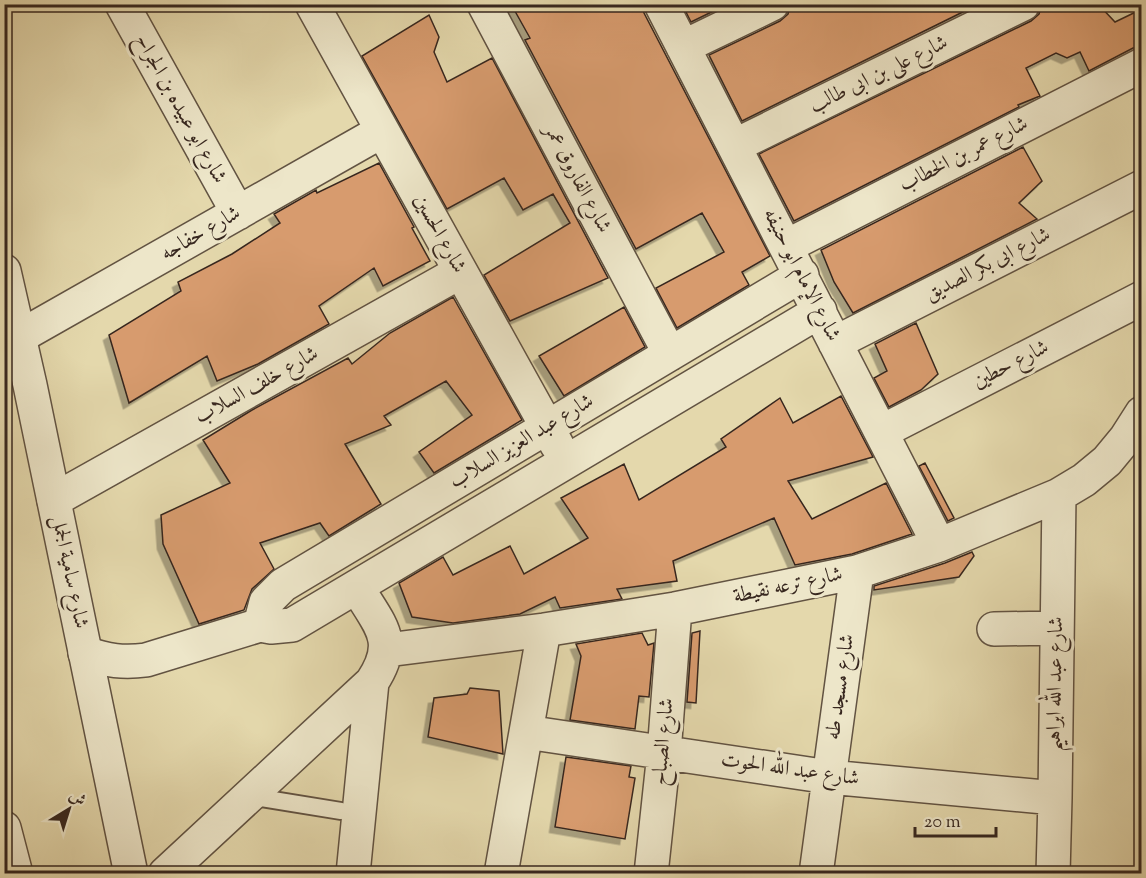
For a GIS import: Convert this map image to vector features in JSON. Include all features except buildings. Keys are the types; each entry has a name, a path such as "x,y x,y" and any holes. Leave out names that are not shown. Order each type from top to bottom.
{"street":[{"name":"شارع ابو عبيده بن الجراح","path":"122,4 238,213"},
{"name":"شارع الحسين","path":"312,4 566,462"},
{"name":"شارع الفاروق عمر","path":"484,4 670,354"},
{"name":"شارع الإمام ابو حنيفه","path":"661,4 939,545"},
{"path":"683,47 772,4"},
{"name":"شارع على بن ابى طالب","path":"734,146 1023,4"},
{"name":"شارع عمر بن الخطاب","path":"787,246 1142,65"},
{"name":"شارع خفاجه","path":"19,337 382,131"},
{"name":"شارع ابى بكر الصديق","path":"835,343 1142,187"},
{"name":"شارع سامية الجمل","path":"4,271 131,873"},
{"name":"شارع خلف السلاب","path":"54,500 460,272"},
{"name":"شارع عبد العزيز السلاب","path":"260,625 267,602 283,585 802,275"},
{"name":"شارع حطين","path":"881,432 1142,298"},
{"name":"شارع عبد العزيز السلاب","path":"86,653 115,662 146,660 260,625 271,627 292,625 820,311"},
{"name":"شارع ترعه نقيطة","path":"387,650 544,630 675,609 857,572 939,545 1059,495 1084,480 1107,461 1126,438 1142,413"},
{"name":"شارع عبد الله ابراهيم","path":"1053,873 1059,495"},
{"name":"شارع مسجد طه","path":"816,873 857,572"},
{"path":"165,873 372,682 380,671 387,650 384,634 357,587"},
{"name":"شارع الصباح","path":"651,873 664,753 675,609"},
{"path":"994,629 1057,628"},
{"path":"501,873 544,630"},
{"path":"353,873 372,682"},
{"name":"شارع عبد الله الحوت","path":"526,732 829,777 1055,798"},
{"path":"4,828 16,873"}],"lane":[{"path":"249,796 341,811"}]}
